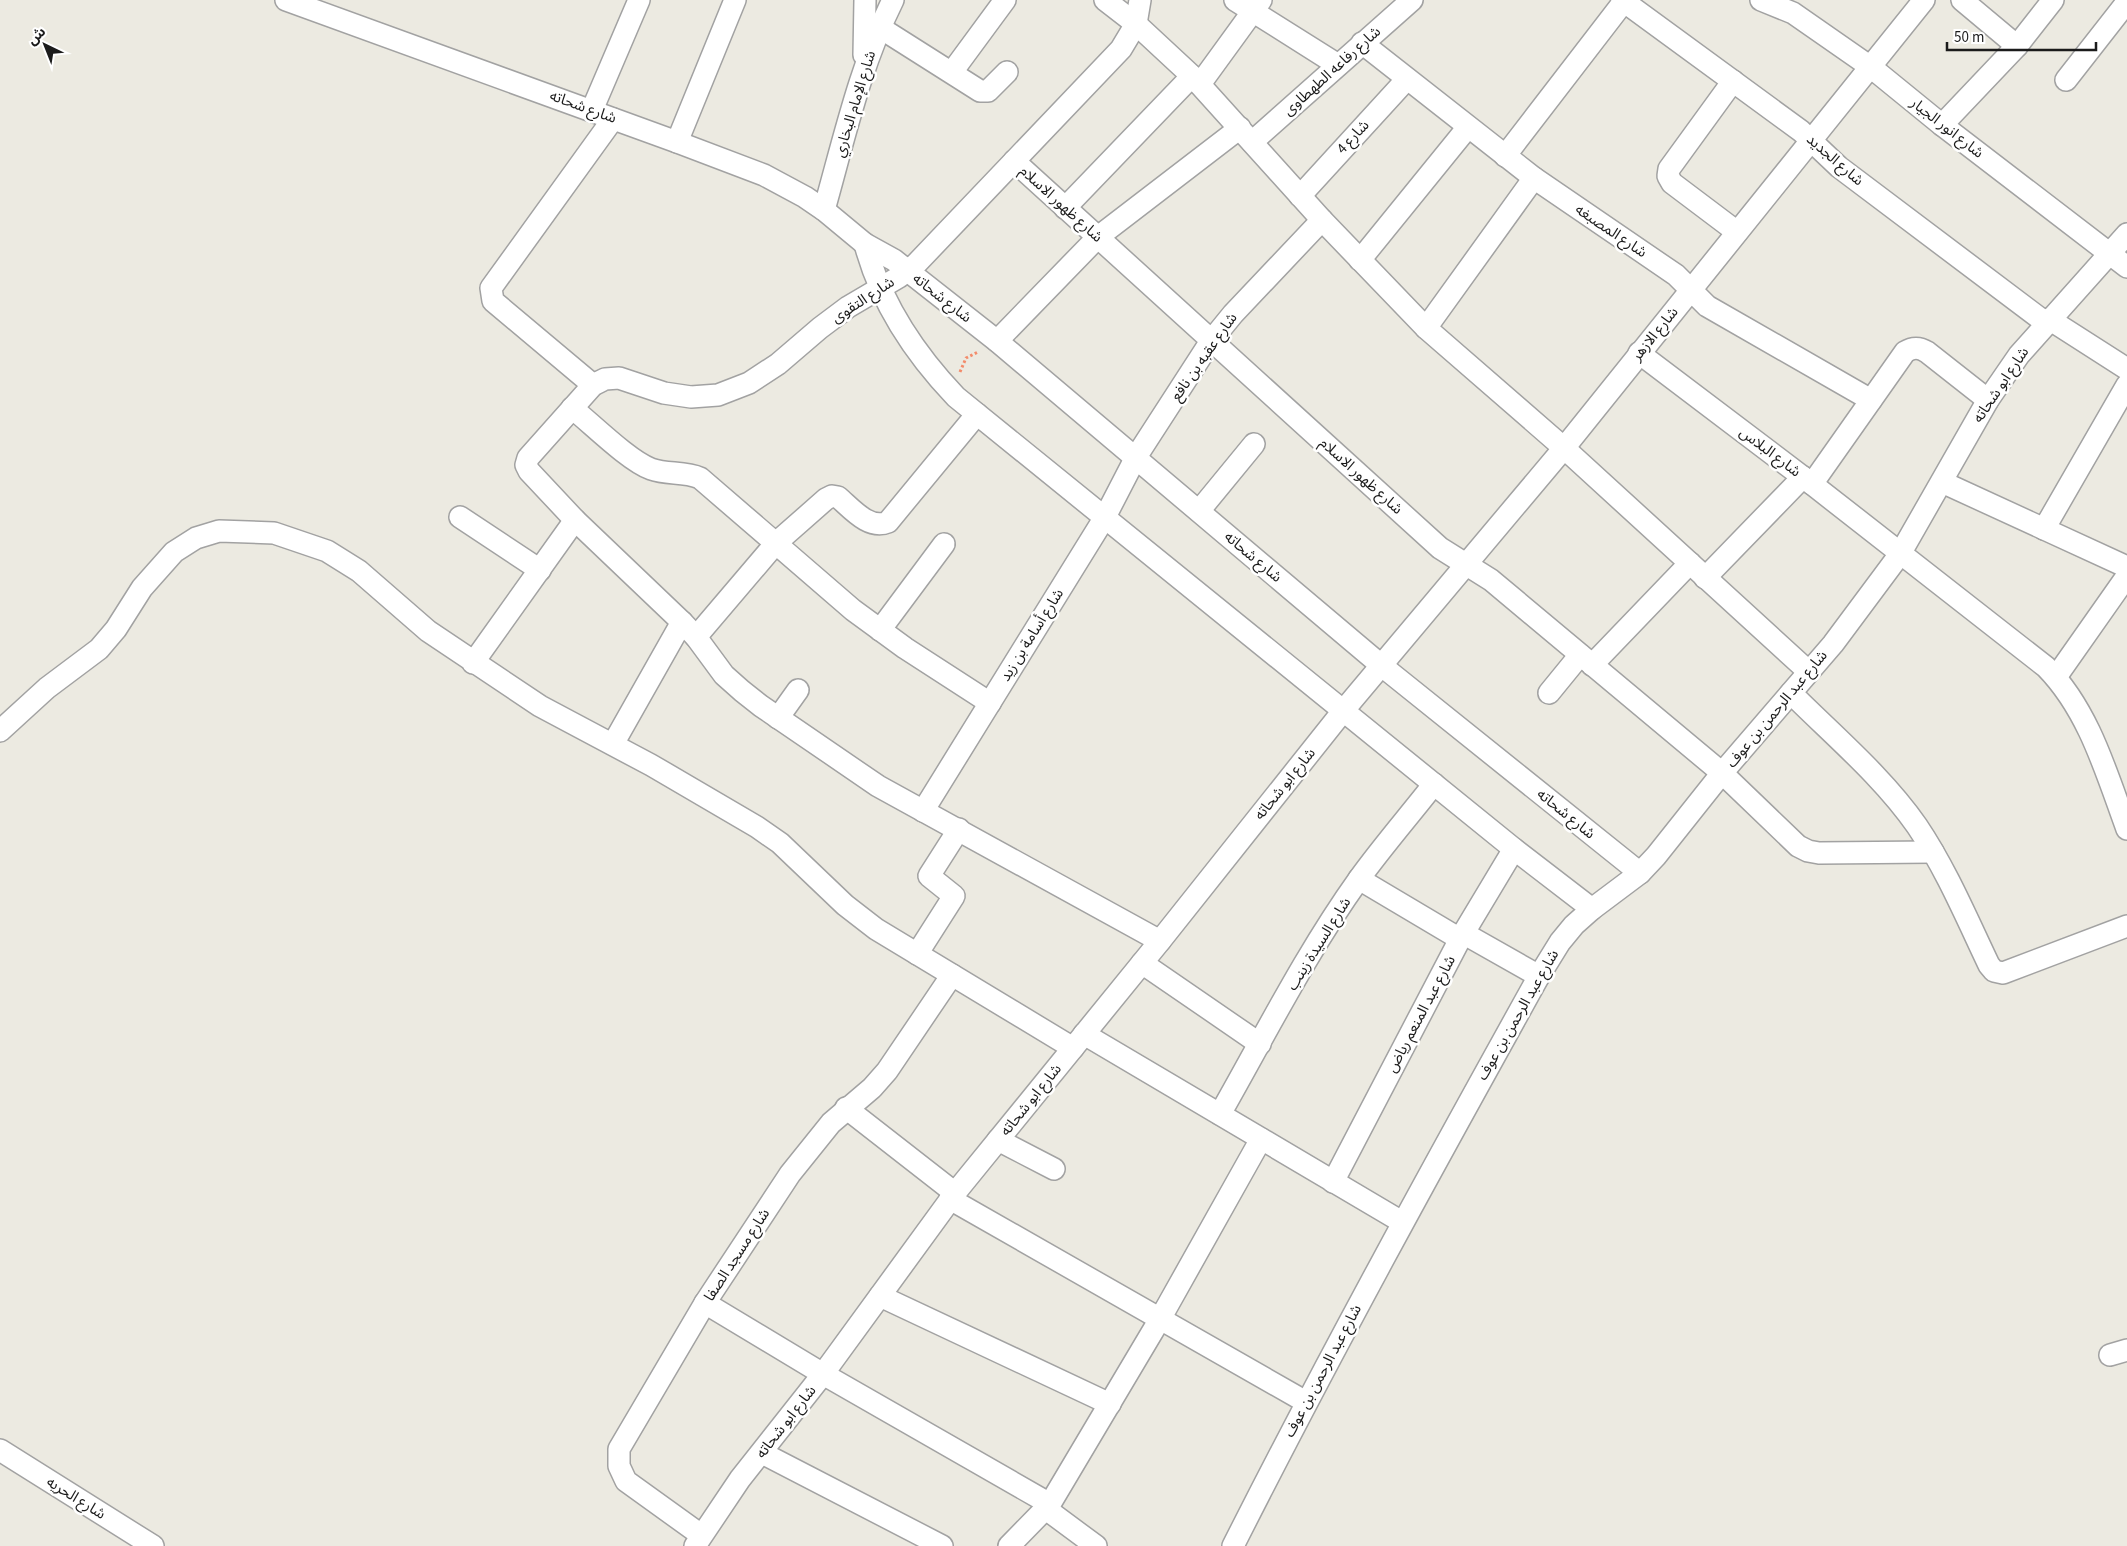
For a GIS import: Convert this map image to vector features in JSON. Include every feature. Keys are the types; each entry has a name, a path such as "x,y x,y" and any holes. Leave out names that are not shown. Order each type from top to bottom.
{"street":[{"name":"شارع شحاته","path":"286,0 592,110 764,175 785,185 824,210 865,244 894,260 1016,356 1382,666 1640,873"},
{"path":"592,110 639,0"},
{"path":"677,142 735,0"},
{"path":"864,68 866,0"},
{"name":"شارع الإمام البخاري","path":"824,210 864,68 879,27 892,0"},
{"path":"952,72 1004,0"},
{"path":"1105,0 1136,24 1196,80 1322,220 1426,328 1564,448 1809,672"},
{"name":"شارع التقوى","path":"593,385 605,379 619,378 664,393 691,397 718,395 749,384 771,369 820,328 880,287 908,271 1121,49 1136,24 1140,0"},
{"name":"شارع رفاعه الطهطاوى","path":"997,341 1098,237 1246,135 1338,65 1412,0"},
{"name":"شارع انور الجيار","path":"1762,0 1794,13 1872,68 1942,125 2127,267"},
{"name":"شارع الازهر","path":"1382,666 1564,448 1691,288 1872,68 1924,0"},
{"path":"1962,0 2017,46"},
{"path":"1942,125 2017,46 2054,0"},
{"path":"1505,156 1624,1"},
{"name":"شارع الجديد","path":"1624,1 1801,131 1839,167 2048,321 2127,369"},
{"path":"2066,80 2127,2"},
{"path":"1065,208 1196,80 1249,4 1338,65"},
{"path":"879,27 984,92 992,88 1007,72"},
{"name":"شارع المصبغه","path":"1362,43 1534,178 1676,275 1707,306 1872,400"},
{"name":"شارع 4","path":"1300,196 1407,79"},
{"path":"1733,81 1669,169 1668,176 1672,183 1737,232"},
{"path":"613,118 491,288 493,301 593,385 528,458 526,465 529,471 574,520 689,629 724,675 778,718 878,786 1160,941"},
{"path":"1360,260 1468,127"},
{"name":"شارع ظهور الاسلام","path":"1014,161 1440,548 1491,580 1722,773 1798,846 1808,851 1933,852"},
{"path":"1426,328 1534,178"},
{"name":"شارع عقبه بن نافع","path":"1136,457 1211,341 1233,314 1322,220"},
{"name":"شارع ابو شحاته","path":"1900,554 1988,400 2019,355 2127,234"},
{"path":"865,244 880,287 899,326 915,350 956,397 1514,849 1592,909"},
{"path":"1549,692 1807,480 1872,400 1904,352 1916,348 1927,352 1988,400"},
{"name":"شارع البلاس","path":"1639,353 2033,655 2056,677 2076,704 2090,732 2127,829"},
{"path":"2044,529 2127,385"},
{"path":"572,408 641,464 659,472 685,473 700,478 826,588 880,630 990,703"},
{"path":"613,744 689,629 776,543 826,499 832,496 838,497 871,524 879,526 888,522 977,414"},
{"path":"1200,511 1254,444"},
{"name":"شارع أسامة بن زيد","path":"923,811 1105,516 1136,457"},
{"path":"1942,482 2127,566"},
{"path":"460,517 540,570"},
{"path":"473,663 574,520"},
{"path":"0,731 48,688 99,649 116,628 142,588 174,552 196,538 219,531 274,534 327,551 359,571 428,631 473,663 540,706 613,744 757,827 780,843 845,905 876,929 952,974 1220,1114 1402,1222"},
{"path":"880,630 944,544"},
{"name":"شارع عبد الرحمن بن عوف","path":"1233,1546 1306,1402 1402,1222 1539,976 1560,942 1592,909 1640,873 1656,856 1722,773 1856,614 1900,554"},
{"path":"2056,677 2127,576"},
{"name":"شارع ابو شحاته","path":"698,1541 730,1493 823,1374 952,1196 1160,941 1343,711 1382,666"},
{"path":"778,718 798,690"},
{"path":"1791,693 1899,802 1933,852 1994,970 2003,973 2127,926"},
{"name":"شارع السيدة زينب","path":"1220,1114 1307,960 1359,880 1434,784"},
{"path":"917,954 954,896 929,876 959,829"},
{"name":"شارع عبد المنعم رياض","path":"1334,1182 1462,936 1514,849"},
{"path":"1359,880 1539,976"},
{"path":"1142,963 1260,1044"},
{"name":"شارع مسجد الصفا","path":"698,1541 626,1481 618,1466 618,1449 705,1304 803,1156 846,1108 872,1088 887,1071 952,974"},
{"path":"846,1108 952,1196 1160,1319 1306,1402"},
{"path":"1009,1546 1048,1506 1160,1319 1261,1139"},
{"path":"998,1140 1054,1169"},
{"path":"880,1296 1110,1404"},
{"path":"705,1304 1048,1506 1096,1546"},
{"name":"شارع الحريه","path":"0,1450 153,1546"},
{"path":"762,1453 942,1546"}],"path":[{"path":"956,397 962,364 972,354 986,352 1016,356"}]}
